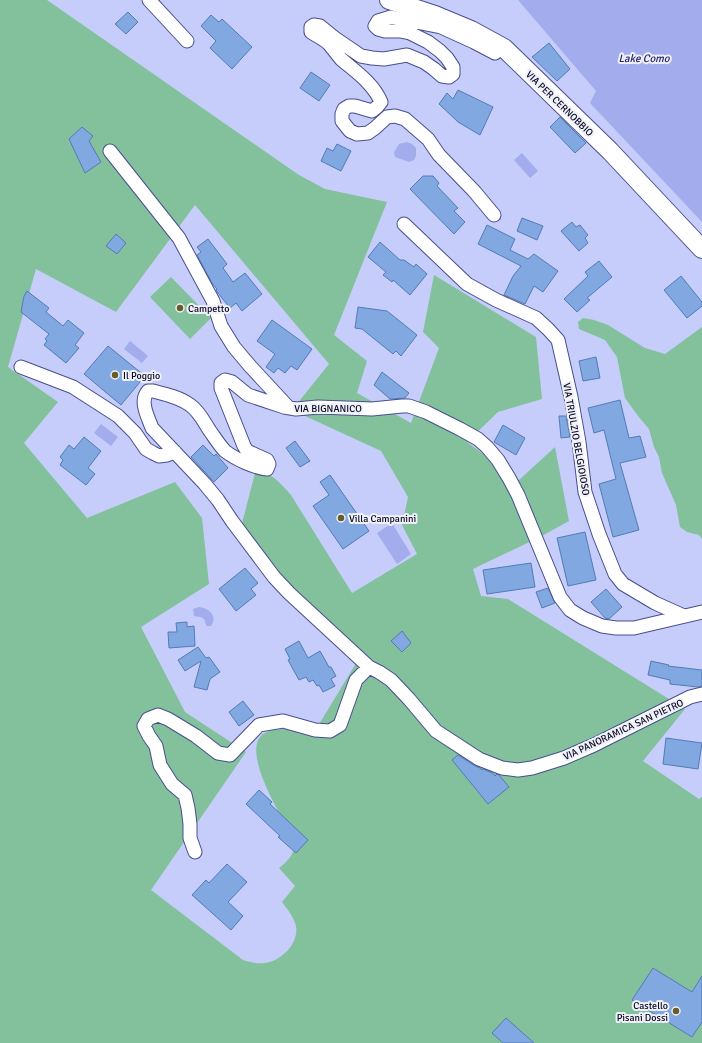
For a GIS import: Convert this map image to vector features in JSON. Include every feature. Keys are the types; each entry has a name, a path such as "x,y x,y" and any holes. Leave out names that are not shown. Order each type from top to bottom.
{"main road":[{"name":"VIA PER CERNOBBIO","path":"389,0 435,15 472,30 504,48 610,151 702,249"}],"street":[{"path":"149,0 187,41"},
{"path":"494,215 474,190 440,155 428,139 405,119 396,116 387,117 368,133 357,134 350,131 342,121 344,109 349,106 355,106 372,110 381,102 377,94 362,76 340,58 323,39 311,32 311,27 314,25 320,26 361,56 384,59 408,55 424,62 442,76 449,77 454,74 453,67 440,50 410,33 385,31 378,29 375,26 378,21 391,17 441,27 500,56 551,103 559,108 563,105"},
{"path":"110,151 179,238 213,302 221,326 234,347 289,408"},
{"name":"VIA TRIULZIO BELGIOIOSO","path":"404,224 467,284 496,300 536,318 558,340 571,397 579,442 584,492 615,574 623,584 655,604 684,616"},
{"path":"21,367 73,387 118,416 135,433 146,449 152,453 159,456 175,452"},
{"name":"VIA BIGNANICO","path":"368,667 274,578 218,500 152,428 143,400 148,391 152,390 180,399 190,405 225,450 234,457 267,469 269,464 267,460 248,451 244,446 221,388 221,383 225,380 232,382 248,395 289,408 296,409 318,407 372,409 409,406 426,412 478,439 498,460 510,478 560,596 570,610 583,618 602,626 616,628 634,628 702,612"},
{"path":"195,852 190,838 190,824 185,796 172,784 160,765 156,746 144,726 148,718 158,715 168,719 196,736 218,753 230,755 258,725 283,721 315,730 330,732 340,725 356,680 368,667"},
{"name":"VIA PANORAMICA SAN PIETRO","path":"368,667 379,672 390,680 409,699 436,731 479,759 502,768 518,770 532,768 564,758 594,745 690,697 702,694"}],"green space":[{"path":"0,0 47,0 299,175 325,189 387,202 334,335 367,361 357,393 411,423 439,348 423,332 434,275 536,337 542,399 498,412 467,442 519,480 555,447 569,521 540,537 473,569 481,596 508,599 685,709 643,761 699,799 702,797 702,1043 0,1043","holes":["195,205 329,364 292,410 381,451 408,497 402,525 417,554 352,593 291,495 276,479 266,473 255,473 239,535 272,585 358,660 318,726 269,731 260,737 257,744 256,754 262,775 295,847 289,859 279,868 295,886 282,902 294,919 296,933 292,945 283,955 271,962 256,963 243,960 151,890 246,752 185,712 141,627 209,584 202,518 175,482 87,518 24,443 58,402 8,367 36,269 116,312"]},
{"name":"Campetto","path":"171,277 211,318 190,339 150,297"},
{"path":"583,318 608,325 645,348 665,354 702,327 702,539 699,535 687,532 680,527 676,505 662,473 659,457 654,447 649,429 625,398 617,357 605,340 579,329 578,322"}],"water":[{"name":"Lake Como","path":"518,0 702,0 702,222 590,103 596,91"},
{"path":"407,142 416,148 416,156 414,160 409,162 395,157 394,152 399,144"},
{"path":"522,153 538,171 530,178 514,160"},
{"path":"130,341 148,356 142,363 124,349"},
{"path":"101,424 118,437 111,446 94,433"},
{"path":"392,523 411,554 397,564 377,533"},
{"path":"199,607 206,609 213,616 211,626 207,626 205,624 203,618 194,616 193,609"}],"building":[{"path":"128,12 138,22 126,34 115,24"},
{"path":"211,15 219,22 222,19 252,47 232,69 210,48 216,41 201,26"},
{"path":"549,43 570,69 557,81 532,57"},
{"path":"311,72 330,85 319,101 300,88"},
{"path":"458,90 493,107 480,135 458,122 439,104 447,93 453,99"},
{"path":"560,117 586,143 575,153 550,127"},
{"path":"82,127 93,136 89,141 101,162 85,173 69,139"},
{"path":"337,144 351,151 341,171 321,161 327,148 333,151"},
{"path":"423,176 433,176 439,183 437,186 458,208 454,211 465,222 454,234 410,189"},
{"path":"522,218 543,226 537,240 517,231"},
{"path":"572,222 576,227 580,225 588,235 585,238 588,243 579,251 561,231"},
{"path":"487,225 515,239 510,250 528,259 534,254 558,271 543,292 534,286 525,304 504,295 513,276 521,266 478,244"},
{"path":"116,234 126,243 117,254 106,246"},
{"path":"208,239 227,264 223,268 233,282 245,273 262,294 242,311 236,303 230,308 216,290 217,289 212,283 197,255 201,252 197,247"},
{"path":"380,242 400,260 404,260 414,267 416,264 427,274 410,295 393,280 392,282 383,275 386,272 368,257"},
{"path":"599,261 612,277 587,298 590,300 577,312 564,299 588,276 585,272"},
{"path":"681,276 702,302 702,306 687,318 664,290"},
{"path":"27,291 49,308 46,312 63,326 68,320 84,333 75,345 79,348 66,363 44,345 47,341 45,339 49,334 21,312 24,296"},
{"path":"358,307 387,311 417,335 401,356 396,351 393,354 362,329 355,328"},
{"path":"272,320 312,349 297,370 291,366 285,373 278,368 274,373 266,367 275,354 257,341"},
{"name":"Il Poggio","path":"108,346 145,376 121,405 84,374"},
{"path":"596,357 600,378 583,381 579,361"},
{"path":"382,372 409,393 405,398 390,399 374,385"},
{"path":"620,400 629,438 640,436 646,457 620,463 639,530 613,537 599,484 616,479 604,430 594,433 588,408"},
{"path":"559,416 566,416 570,437 561,438"},
{"path":"503,425 525,438 516,455 494,442"},
{"path":"84,437 101,451 88,468 95,474 86,485 60,465 63,460 60,457 69,445 74,449"},
{"path":"295,441 310,461 300,467 286,448"},
{"path":"203,445 214,456 216,454 228,468 214,482 191,457"},
{"name":"Villa Campanini","path":"330,475 369,531 343,549 313,506 329,495 320,482"},
{"path":"585,532 596,580 568,586 557,538"},
{"path":"531,563 535,587 487,594 483,570"},
{"path":"245,568 258,583 251,589 256,595 236,611 219,589"},
{"path":"548,588 555,603 542,608 536,592"},
{"path":"606,589 622,607 609,619 605,618 591,602"},
{"path":"187,622 187,627 194,626 195,646 169,648 168,632 177,632 176,623"},
{"path":"402,631 411,643 402,652 391,641"},
{"path":"299,641 308,658 320,651 336,676 331,679 335,686 323,692 319,685 317,686 313,680 309,682 306,677 299,680 288,660 290,659 285,649"},
{"path":"198,647 206,658 209,657 220,672 210,679 207,690 194,687 201,661 185,671 178,660"},
{"path":"651,661 669,665 668,666 702,670 702,686 698,687 670,684 670,680 648,675"},
{"path":"243,701 254,715 239,726 229,712"},
{"path":"666,738 702,743 698,769 663,764"},
{"path":"458,755 482,770 483,769 492,773 495,776 497,774 499,775 509,787 488,804 452,760"},
{"path":"259,790 272,802 270,804 308,840 296,853 246,804"},
{"path":"227,864 247,882 228,902 243,916 231,930 192,895 206,880 209,883"},
{"name":"Castello Pisani Dossi","path":"653,968 692,992 702,976 702,1022 692,1037 632,1000"},
{"path":"506,1018 534,1043 503,1043 492,1033"}],"place":[{"name":"Campetto","path":"180,308"},
{"name":"Il Poggio","path":"115,375"},
{"name":"Villa Campanini","path":"341,518"},
{"name":"Castello Pisani Dossi","path":"676,1011"}]}
